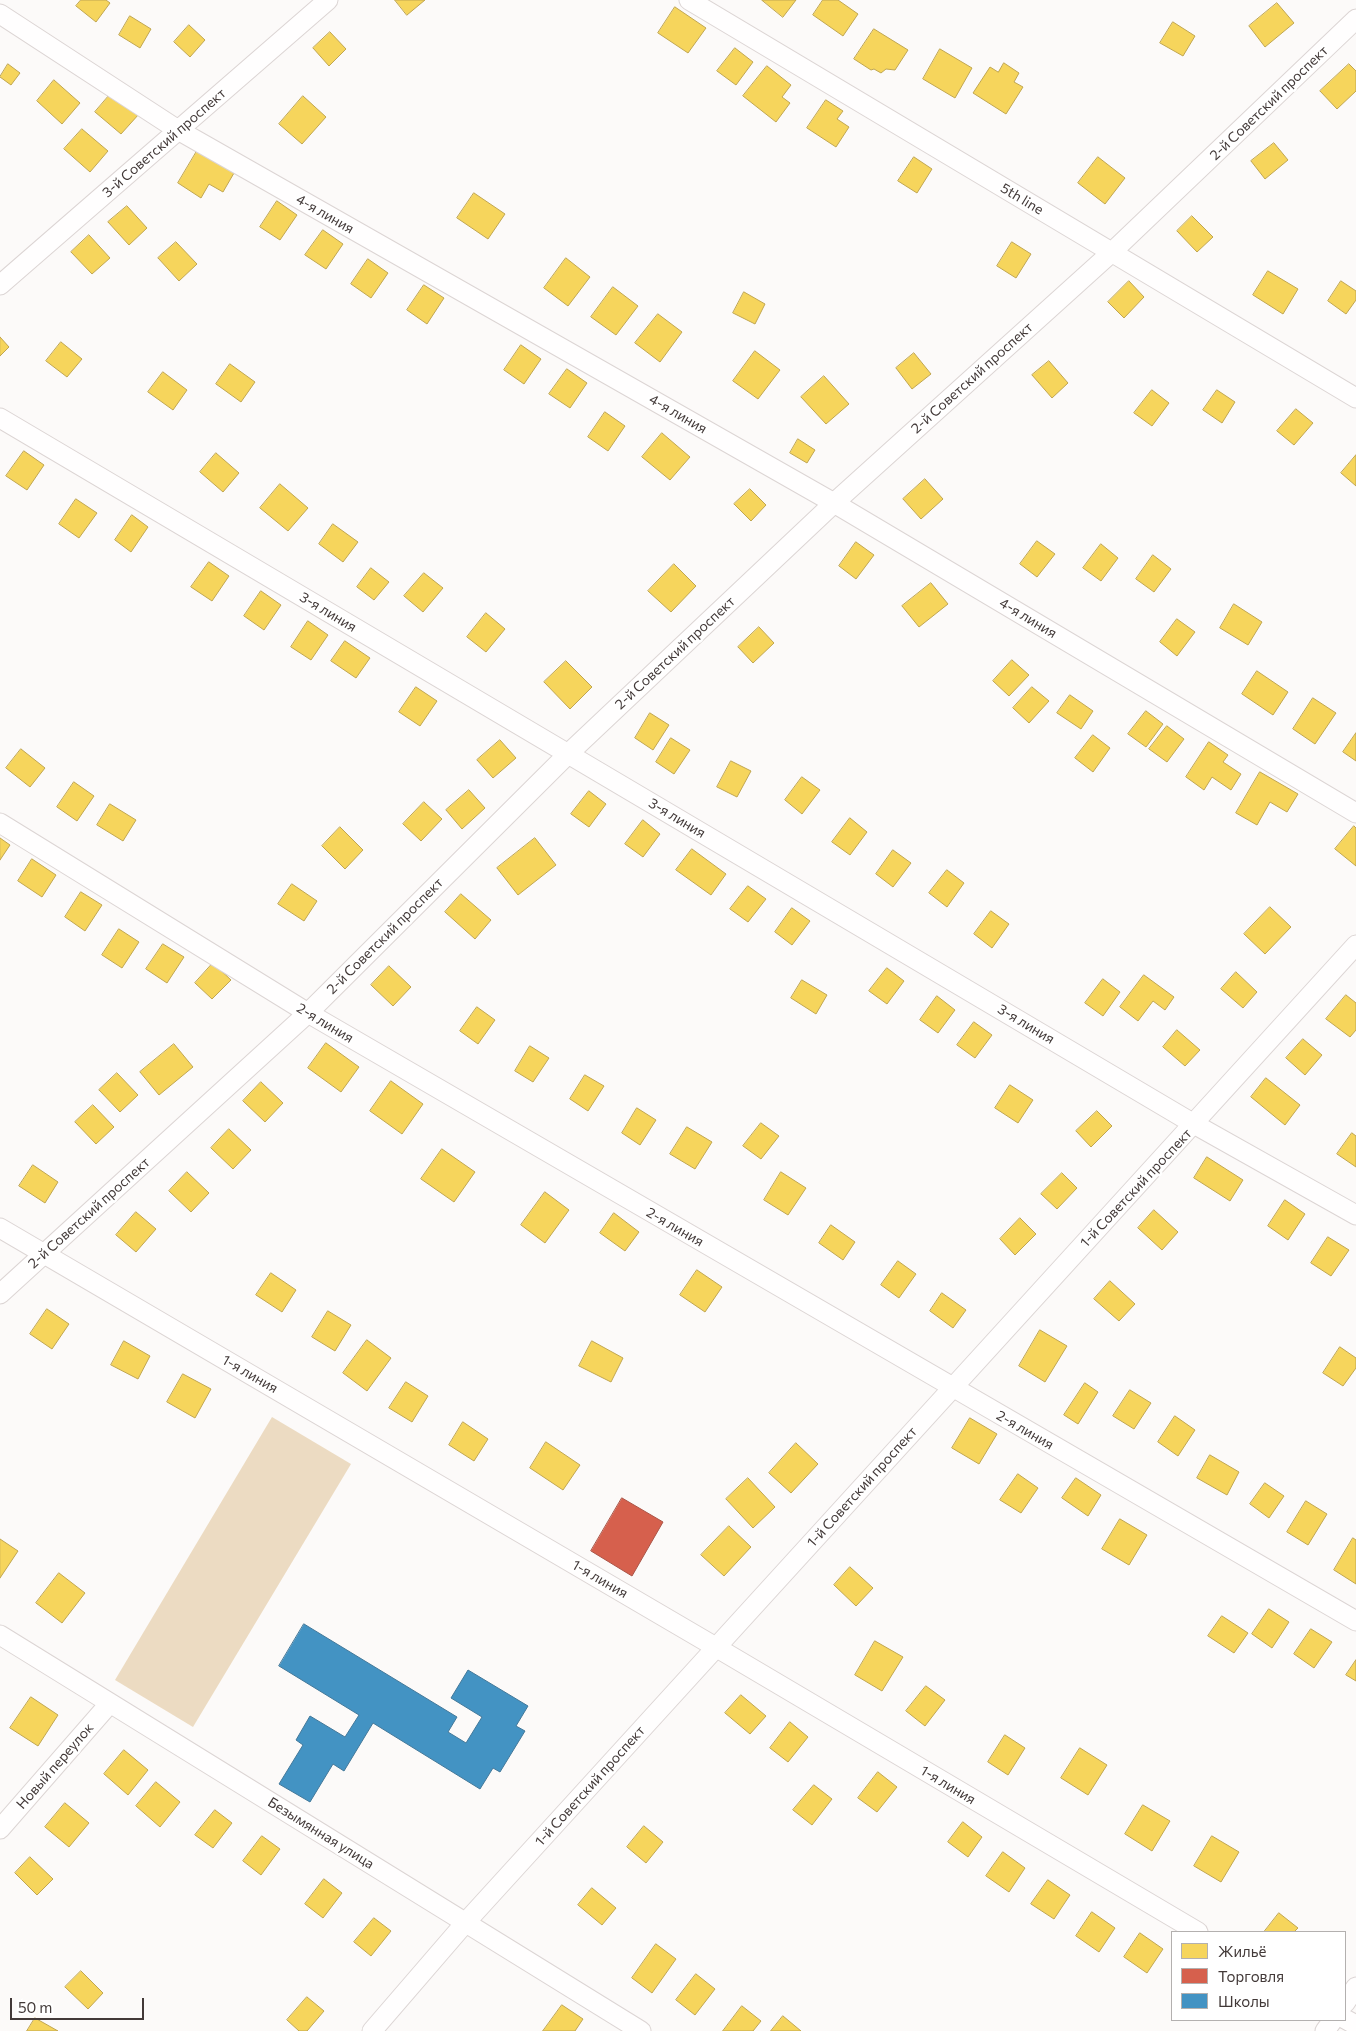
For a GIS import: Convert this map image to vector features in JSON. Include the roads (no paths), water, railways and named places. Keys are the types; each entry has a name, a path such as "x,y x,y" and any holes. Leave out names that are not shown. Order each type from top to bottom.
{"street":[{"name":"3-й Советский проспект","path":"0,285 328,0"},
{"name":"5th line","path":"689,0 1356,398"},
{"name":"4-я линия","path":"0,14 178,130 834,503 1356,813"},
{"name":"2-й Советский проспект","path":"0,1294 308,1013 568,754 834,503 1112,252 1356,19"},
{"name":"3-я линия","path":"0,418 1194,1124 1356,1215"},
{"name":"2-я линия","path":"0,823 308,1013 1356,1621"},
{"name":"1-й Советский проспект","path":"372,2031 466,1922 1356,945"},
{"name":"1-я линия","path":"0,1228 716,1647 1196,1931"},
{"name":"Безымянная улица","path":"0,1635 641,2031"},
{"name":"Новый переулок","path":"0,1829 110,1703"},
{"path":"1346,2002 1356,1987"}]}
